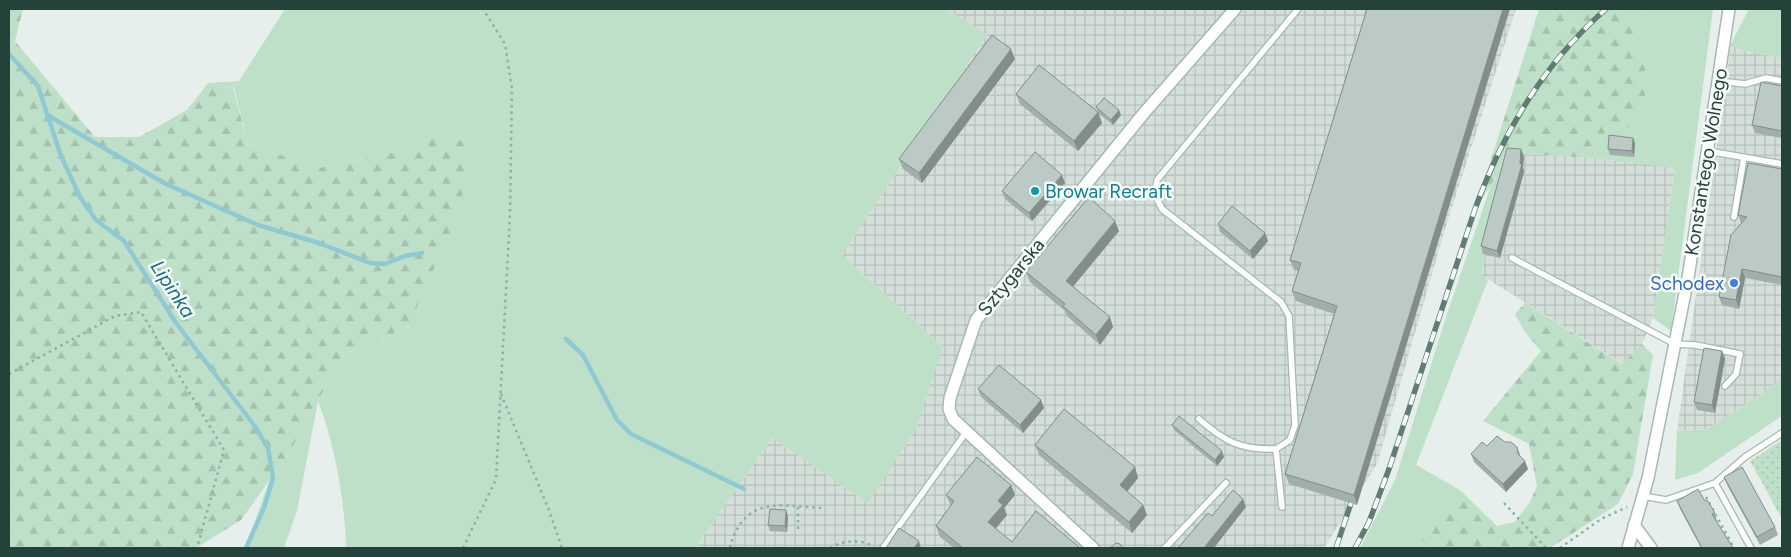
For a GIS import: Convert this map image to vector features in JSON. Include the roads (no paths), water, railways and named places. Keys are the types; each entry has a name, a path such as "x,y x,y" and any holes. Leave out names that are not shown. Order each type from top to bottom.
{"street":[{"name":"Sztygarska","path":"1093,548 953,418 948,409 950,398 976,320 1144,113 1235,9"},
{"name":"Konstantego Wolnego","path":"1628,548 1643,496 1675,344 1719,81 1728,9"},
{"path":"1634,525 1651,548"}],"lane":[{"path":"1199,419 1222,439 1239,445 1258,449 1276,449 1290,440 1295,425 1289,316 1281,302 1162,209 1155,195 1157,180 1298,9"},
{"path":"1719,81 1745,84 1766,78 1782,81"},
{"path":"1708,150 1782,164"},
{"path":"1734,217 1744,157"},
{"path":"1512,258 1675,344 1695,345 1740,354 1736,374 1725,386"},
{"path":"883,548 967,431"},
{"path":"1643,496 1666,500 1715,482 1745,458 1782,433"},
{"path":"1276,449 1282,507"},
{"path":"1715,482 1751,548"},
{"path":"1165,548 1226,483"}],"waterway":[{"name":"Lipinka","path":"9,54 38,86 61,156 80,197 96,220 124,241 176,323 254,425 268,448 273,478 264,508 246,548"},
{"path":"47,115 166,184 258,225 319,243 370,263 385,264 405,256 422,253"},
{"path":"566,339 583,355 617,420 631,434 744,489"}],"railway":[{"path":"1355,548 1369,522 1389,469 1475,209 1499,153 1512,126 1545,76 1563,52 1606,9"},
{"path":"1336,548 1355,491"}],"place":[{"name":"Browar Recraft","path":"1035,191"},
{"name":"Schodex","path":"1734,283"}]}
